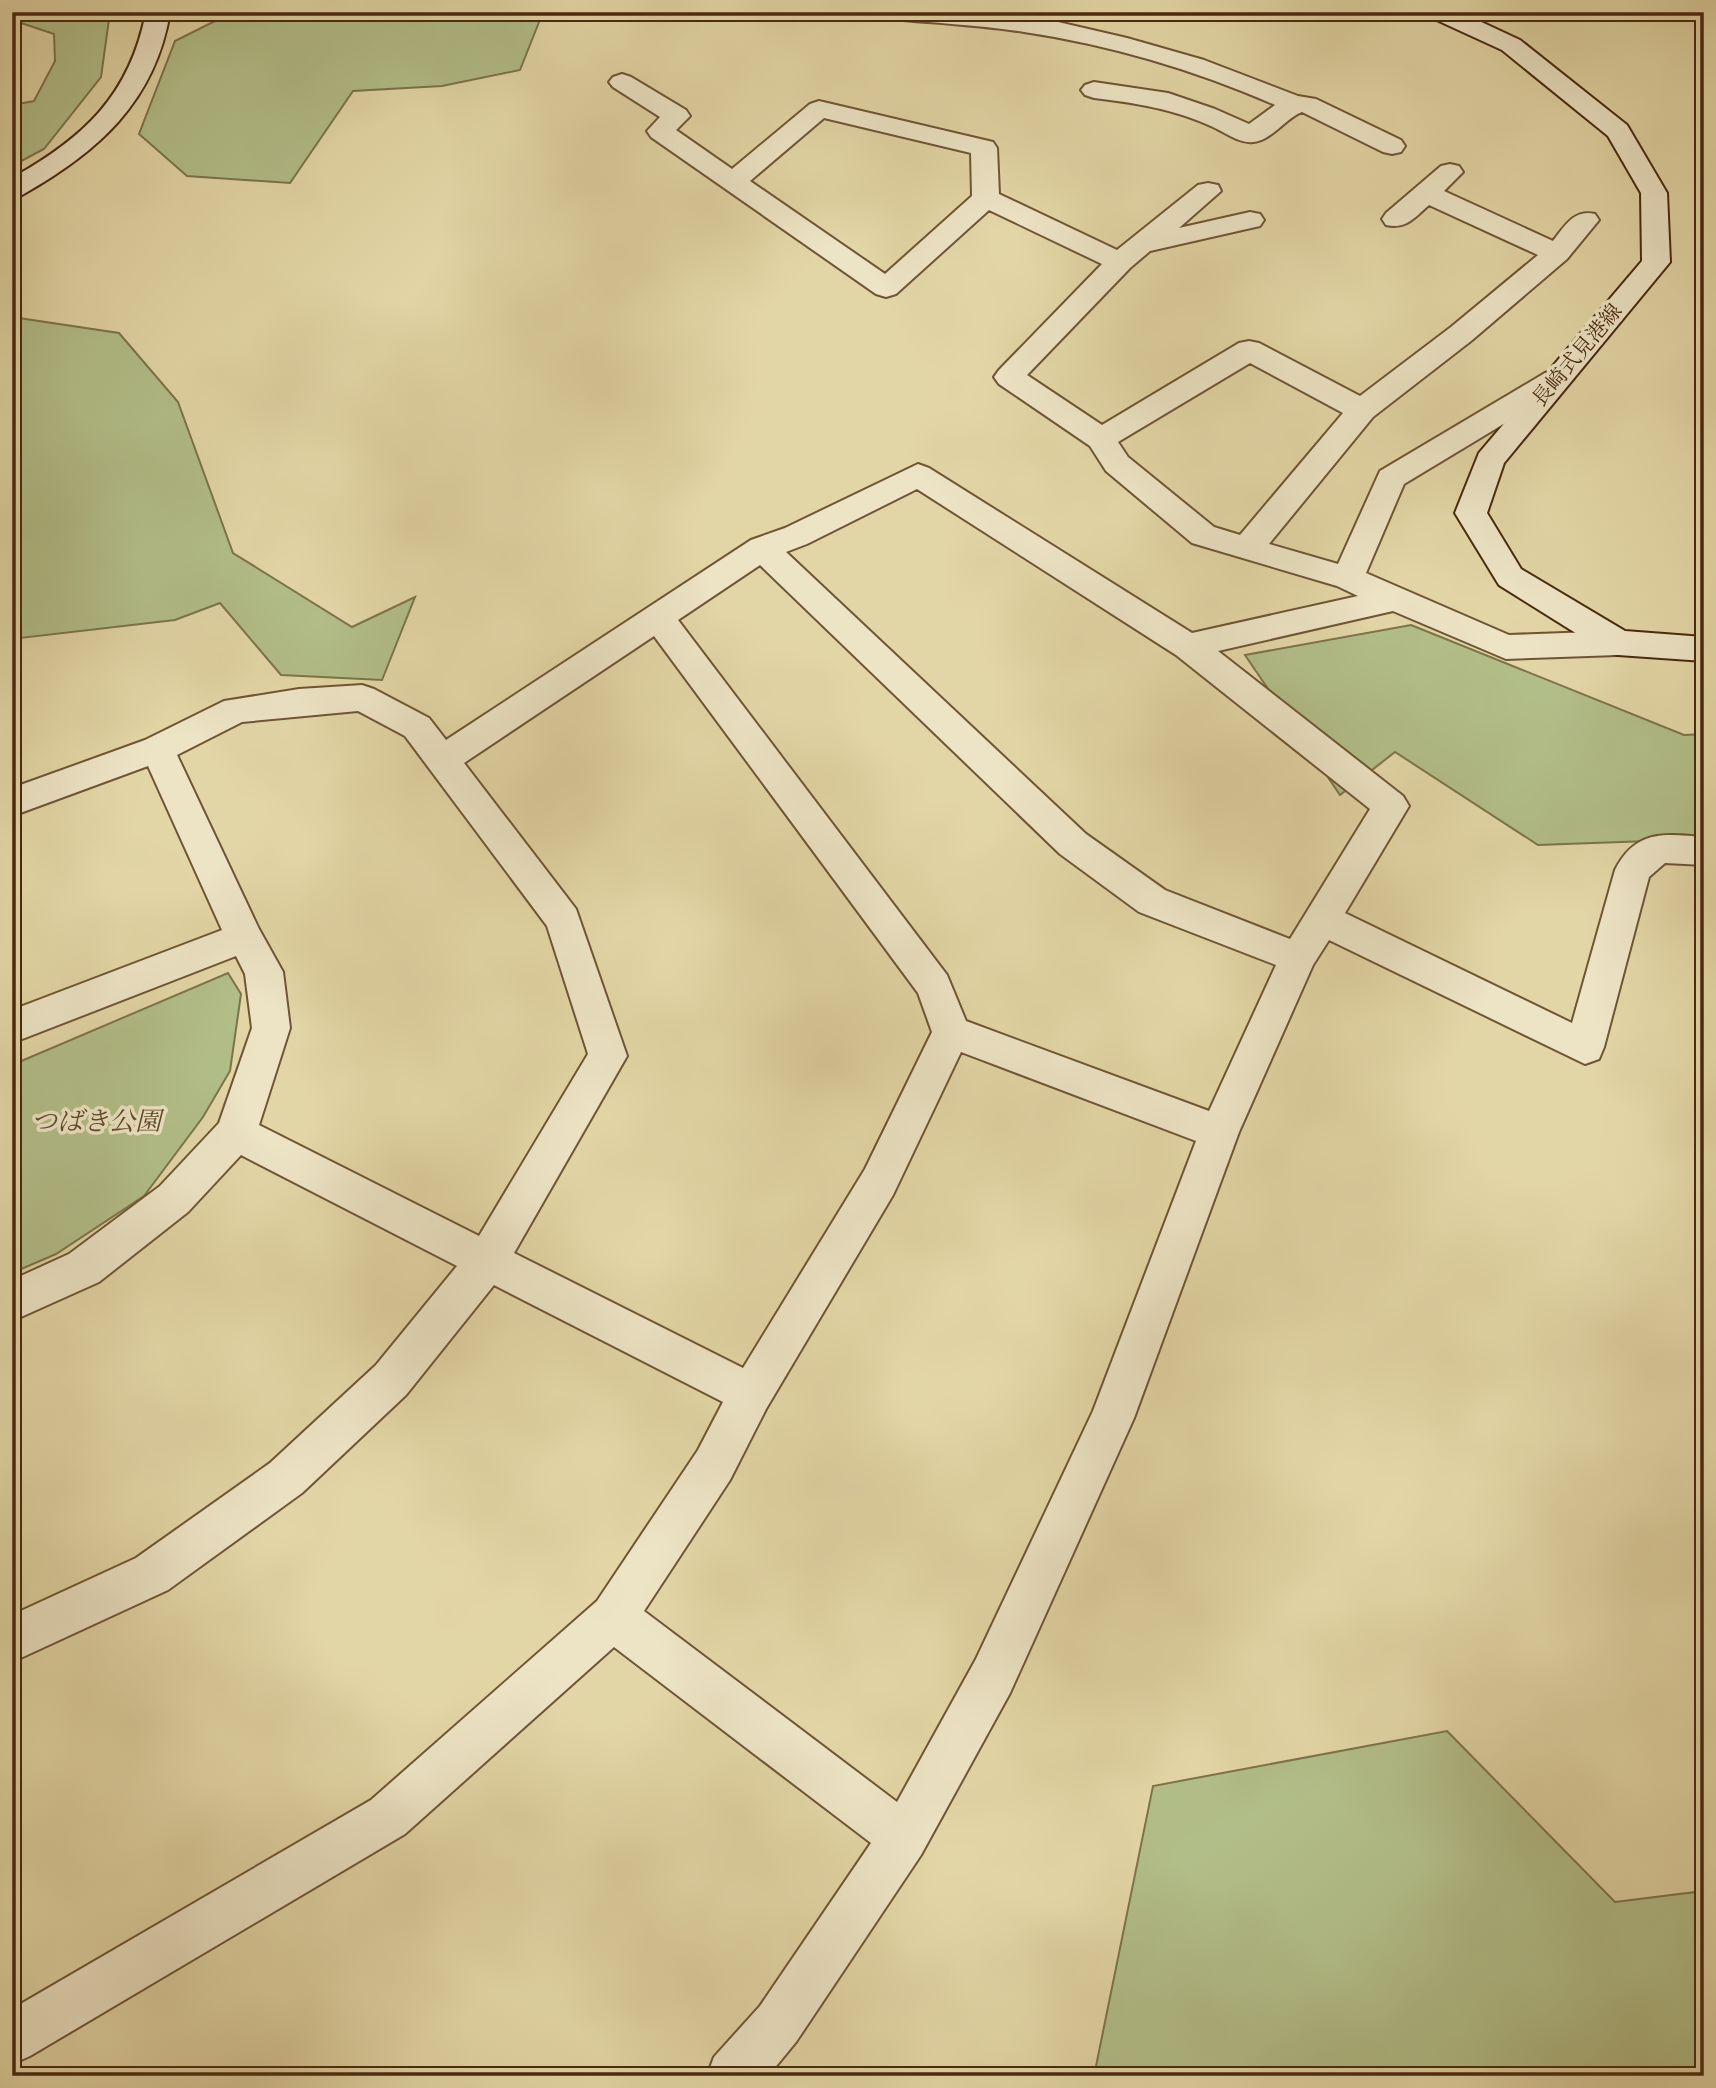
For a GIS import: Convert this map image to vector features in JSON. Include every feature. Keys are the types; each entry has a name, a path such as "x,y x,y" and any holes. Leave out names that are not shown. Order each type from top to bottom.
{"street":[{"path":"12,189 86,143 123,104 155,38 158,12"},
{"path":"890,12 1023,24 1183,61 1241,79 1294,104 1307,104 1392,146"},
{"name":"長崎式見港線","path":"1439,12 1511,45 1618,131 1654,193 1656,262 1490,460 1471,513 1510,577 1618,643 1704,649"},
{"path":"622,82 677,116 660,131 886,288 986,198"},
{"path":"1094,90 1159,99 1206,114 1251,135 1294,104"},
{"path":"734,180 819,109 984,148 986,198"},
{"path":"1396,219 1450,172"},
{"path":"1208,191 1131,254 1009,377 1101,439 1117,464 1203,535 1348,578 1506,647 1618,643"},
{"path":"1425,194 1557,253"},
{"path":"986,198 1131,254 1250,220"},
{"path":"1247,549 1362,411 1461,334 1557,253 1585,220"},
{"path":"1101,439 1249,350 1362,411"},
{"path":"1348,578 1391,478 1555,380"},
{"path":"443,760 762,548 796,536 918,475 1188,646 1391,806 1298,958 1219,1132 1112,1418 993,1676 904,1838 778,2024 733,2076"},
{"path":"762,548 1073,844 1152,901 1298,958"},
{"path":"1188,646 1395,598"},
{"path":"12,2038 388,1817 613,1617 714,1465 751,1394 879,1182 951,1032 934,986 657,616"},
{"path":"12,802 157,749 236,710 362,698 417,727 563,920 608,1056 573,1110 487,1261 391,1380 286,1478 152,1574 12,1639"},
{"path":"12,1301 84,1268 174,1199 236,1133 271,1028 264,972 244,937 157,749"},
{"path":"1322,920 1585,1047 1633,870 1658,848 1704,851"},
{"path":"12,1027 244,937"},
{"path":"951,1032 1219,1132"},
{"path":"236,1133 751,1394"},
{"path":"613,1617 904,1838"}],"green space":[{"path":"12,12 110,12 101,77 44,149 12,166 12,105 34,101 55,61 54,34 12,20"},
{"path":"243,12 543,12 520,70 442,86 353,91 290,183 187,176 139,134 175,41 219,19"},
{"path":"12,317 119,333 178,402 233,553 352,627 415,597 382,680 281,675 220,603 175,620 12,639"},
{"path":"1411,625 1684,735 1704,734 1704,839 1538,845 1395,752 1340,795 1245,655"},
{"name":"つばき公園","path":"228,973 241,994 230,1071 203,1117 144,1196 56,1254 12,1273 12,1065"},
{"path":"1447,1731 1615,1902 1704,1891 1704,2076 1094,2076 1153,1786"}]}
